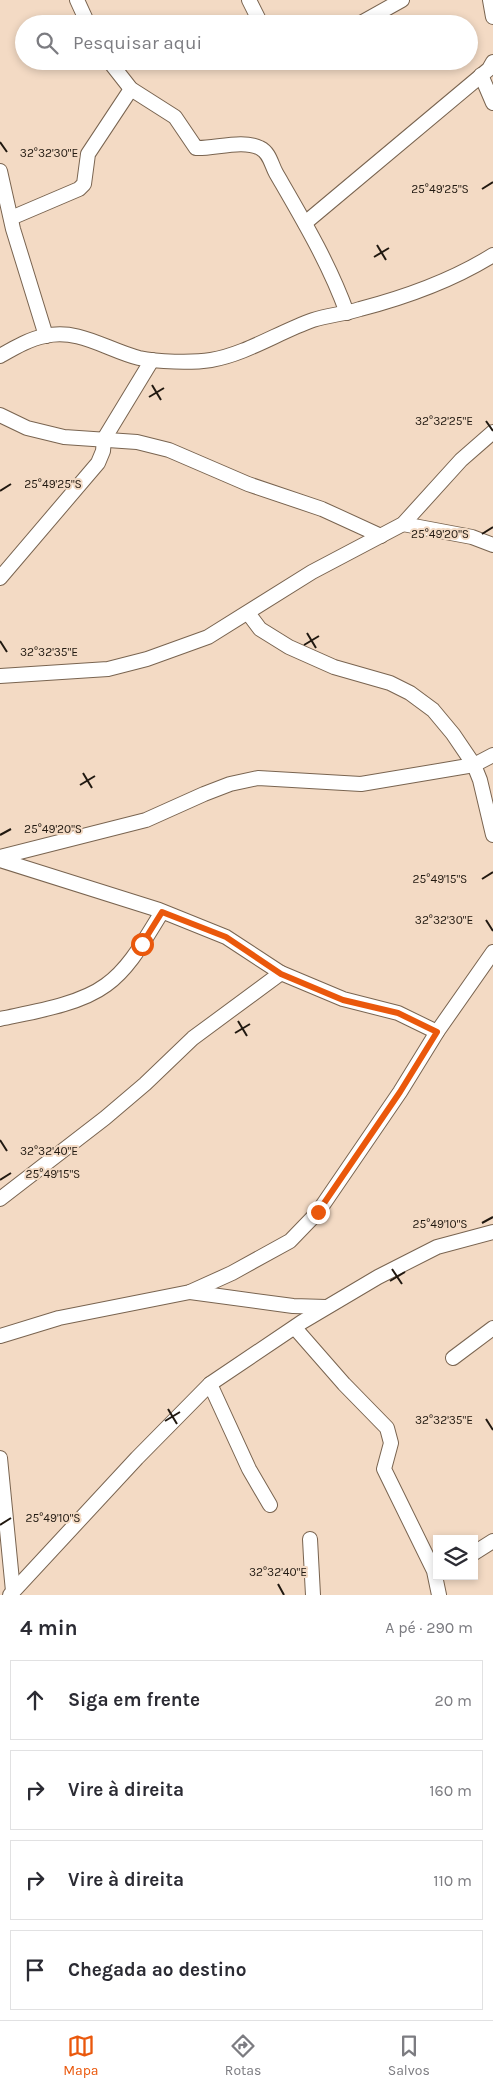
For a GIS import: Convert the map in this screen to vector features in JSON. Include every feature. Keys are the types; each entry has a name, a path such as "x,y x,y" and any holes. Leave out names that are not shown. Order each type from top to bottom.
{"street":[{"path":"77,0 84,15"},
{"path":"249,0 256,15"},
{"path":"375,15 402,0"},
{"path":"490,0 493,17"},
{"path":"305,223 482,75 493,62"},
{"path":"116,70 131,89 175,118 196,148 250,145 261,148 269,156 274,171 305,223 337,285 347,312"},
{"path":"482,75 493,103"},
{"path":"11,218 63,196 84,184 88,154 131,89"},
{"path":"0,171 11,218 46,336"},
{"path":"0,356 33,339 46,336 77,336 138,358 152,360 210,360 242,350 315,319 347,312 425,288 477,265 493,255"},
{"path":"0,578 98,463 103,451 104,440 152,360"},
{"path":"0,415 28,428 64,437 137,442 169,450 248,484 322,509 381,536"},
{"path":"0,676 108,669 147,659 208,637 312,572 404,524 461,460 493,432"},
{"path":"404,524 472,537 493,545"},
{"path":"248,613 260,629 289,647 334,668 390,684 410,693 433,710 453,734 474,765 480,780 493,835"},
{"path":"0,858 146,820 230,784 258,778 361,784 474,765 493,755"},
{"path":"0,858 162,912 226,937 281,974 343,1000 398,1013 437,1032"},
{"path":"0,1019 52,1007 105,986 129,962 162,912"},
{"path":"0,1336 58,1318 190,1292 232,1273 290,1241 318,1212 400,1092 437,1032 493,952"},
{"path":"0,1199 105,1118 145,1084 193,1038 281,974"},
{"path":"12,1593 137,1458 210,1384 298,1325 378,1277 437,1248 493,1232"},
{"path":"232,1273 233,1298"},
{"path":"190,1292 292,1306 327,1307"},
{"path":"292,1306 298,1325 344,1384 387,1428 392,1444 384,1469 433,1566"},
{"path":"453,1358 493,1328"},
{"path":"210,1384 249,1469 270,1505"},
{"path":"0,1458 12,1593"},
{"path":"310,1538 313,1595"},
{"path":"478,1550 493,1541"},
{"path":"437,1580 440,1595"}],"route":[{"path":"142,944 162,912 226,937 281,974 343,1000 398,1013 437,1032 400,1092 318,1212"}]}
